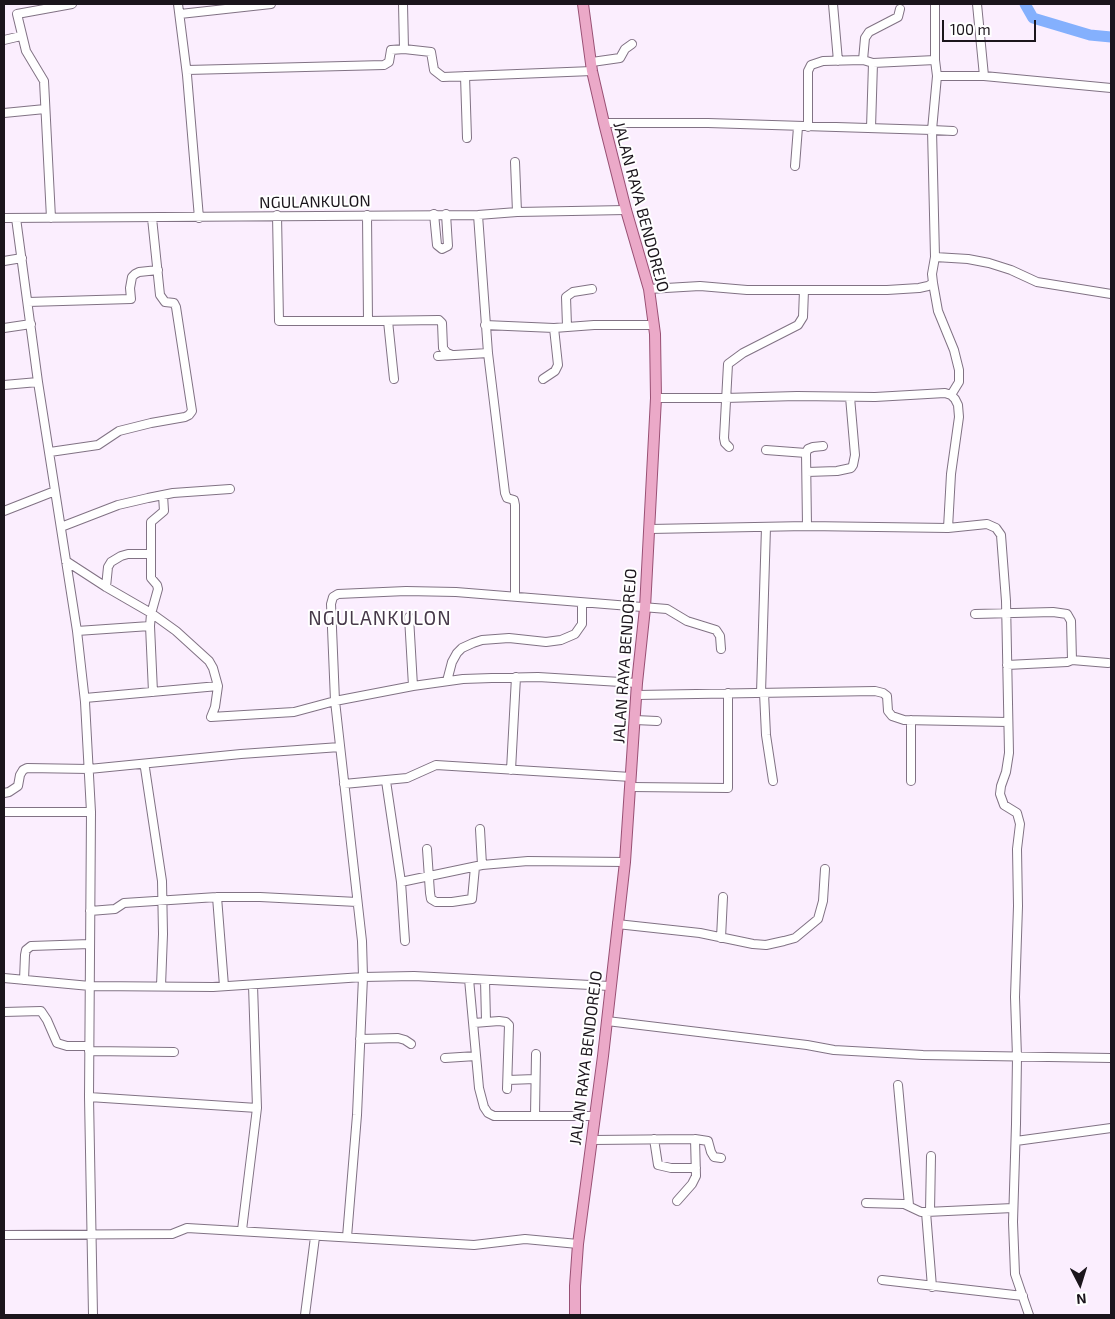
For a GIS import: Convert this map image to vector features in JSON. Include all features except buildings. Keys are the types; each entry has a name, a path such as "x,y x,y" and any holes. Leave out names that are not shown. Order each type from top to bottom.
{"main road":[{"name":"JALAN RAYA BENDOREJO","path":"575,1315 578,1244 625,862 650,529 656,398 656,341 649,289 626,210 604,123 592,66 584,4"}],"street":[{"path":"15,4 26,51 44,81 51,218"},
{"path":"17,14 72,4"},
{"path":"178,4 187,70 199,218"},
{"path":"180,14 271,4"},
{"path":"404,4 404,49"},
{"path":"833,4 838,61"},
{"path":"935,4 934,60 937,76 932,130 935,257 932,274 938,311 958,362 959,382 951,395"},
{"path":"977,4 984,76"},
{"path":"864,60 865,38 869,32 898,18 900,9"},
{"path":"4,40 22,36"},
{"path":"187,70 384,65 389,62 392,50 404,49 431,52 434,70 443,77 464,76 592,66 620,58 625,49 632,44"},
{"path":"808,127 808,71 811,65 816,62 934,60"},
{"path":"871,128 873,62"},
{"path":"464,76 468,138"},
{"path":"937,76 984,76 1111,88"},
{"path":"4,113 45,109"},
{"path":"604,123 708,123 953,131"},
{"path":"795,166 798,127"},
{"path":"515,162 517,212"},
{"name":"NGULANKULON","path":"4,218 478,215 517,212 626,210"},
{"path":"434,214 436,246 442,249 448,246 446,214"},
{"path":"278,215 279,321 439,320 442,323 443,348 446,353 452,355"},
{"path":"367,215 368,320"},
{"path":"478,215 485,325 505,493 507,498 514,500 515,505 515,596"},
{"path":"16,218 38,382 77,631 85,698 91,812 89,1097 94,1315"},
{"path":"50,452 98,445 119,431 185,417 192,411 176,307 174,304 165,302 161,297 152,218"},
{"path":"935,257 968,259 988,263 1011,270 1037,282 1111,294"},
{"path":"4,261 22,258"},
{"path":"28,302 131,299 132,277 139,272 158,270"},
{"path":"649,289 700,286 747,290 887,290 919,288 933,283"},
{"path":"567,326 566,297 574,292 592,289"},
{"path":"729,447 725,444 724,438 728,364 743,353 798,325 803,317 804,290"},
{"path":"388,321 394,379"},
{"path":"4,328 31,324"},
{"path":"485,325 554,328 567,326 654,325"},
{"path":"542,380 555,371 558,365 554,328"},
{"path":"438,356 488,353"},
{"path":"4,384 38,382"},
{"path":"656,398 875,397 945,393 951,395 958,405 959,417 951,474 948,528"},
{"path":"806,472 837,471 851,468 854,464 855,455 850,397"},
{"path":"807,526 806,453 808,449 823,446"},
{"path":"766,450 806,453"},
{"path":"61,527 118,506 163,495 230,489"},
{"path":"4,511 55,491"},
{"path":"153,692 150,626 158,589 151,578 151,522 164,511 163,495"},
{"path":"650,529 807,526 948,528 987,524 996,528 1001,536 1006,614 1009,753 1000,794 1004,805 1017,814 1020,828 1017,849 1018,906 1015,997 1017,1057 1013,1208 1015,1274 1029,1315"},
{"path":"766,527 762,693 772,781"},
{"path":"106,587 108,567 111,562 128,554 151,554"},
{"path":"66,561 176,631 209,661 218,686 215,707 211,717 294,712 413,686 447,682 516,677 637,683"},
{"path":"346,1237 357,1115 363,977 362,942 335,702 331,604 333,597 338,594 353,592 406,591 515,596 667,609 687,621 716,630 720,636 721,649"},
{"path":"447,682 452,662 457,653 462,648 473,643 482,640 508,638 546,642 561,640 575,634 582,624 582,602"},
{"path":"975,614 1053,612 1068,614 1071,621 1072,660"},
{"path":"410,616 413,686"},
{"path":"77,631 150,626"},
{"path":"1007,665 1067,662 1072,660 1108,663"},
{"path":"511,770 516,677"},
{"path":"85,698 218,686"},
{"path":"637,695 875,691 887,696 888,711 892,716 904,720 1008,722"},
{"path":"344,784 386,781 414,776 436,765 511,770 631,782 728,788 728,694"},
{"path":"635,720 658,721"},
{"path":"911,720 912,781"},
{"path":"4,793 18,786 20,775 27,768 89,769 241,754 340,747"},
{"path":"143,764 161,868 163,900 161,986"},
{"path":"386,781 401,882 405,941"},
{"path":"4,812 91,812"},
{"path":"427,850 431,899 436,902 471,900 474,897 479,866 480,829"},
{"path":"401,882 479,866 528,861 625,862"},
{"path":"617,924 692,932 753,944 766,944 795,938 818,920 823,901 825,869"},
{"path":"90,911 115,909 124,902 217,897 260,897 357,902"},
{"path":"217,897 224,986"},
{"path":"721,938 723,897"},
{"path":"24,980 26,950 31,946 90,944"},
{"path":"4,978 90,986 224,986 363,977 414,976 610,986"},
{"path":"469,979 479,1088 484,1107 488,1113 494,1116 595,1116"},
{"path":"486,980 486,1022"},
{"path":"242,1230 257,1108 253,985"},
{"path":"4,1012 41,1011 57,1043 67,1046 174,1052"},
{"path":"606,1021 807,1045 834,1050 1017,1057 1111,1058"},
{"path":"474,1023 506,1022 509,1025 507,1089"},
{"path":"360,1039 398,1038 412,1044"},
{"path":"535,1116 536,1054"},
{"path":"445,1058 476,1056"},
{"path":"508,1080 535,1079"},
{"path":"898,1085 909,1205"},
{"path":"89,1097 257,1108"},
{"path":"1016,1140 1111,1128"},
{"path":"654,1139 658,1164 671,1168 696,1168"},
{"path":"592,1140 695,1139 708,1141 714,1157 721,1158"},
{"path":"677,1201 692,1184 696,1176 695,1139"},
{"path":"931,1156 928,1212 932,1287"},
{"path":"866,1203 909,1205 921,1212 1013,1208"},
{"path":"4,1235 172,1234 188,1228 474,1245 525,1239 578,1244"},
{"path":"305,1315 315,1237"},
{"path":"882,1280 1023,1296"}],"waterway":[{"path":"1025,4 1033,18 1090,35 1111,37"}],"district":[{"name":"NGULANKULON","path":"380,619"}]}
